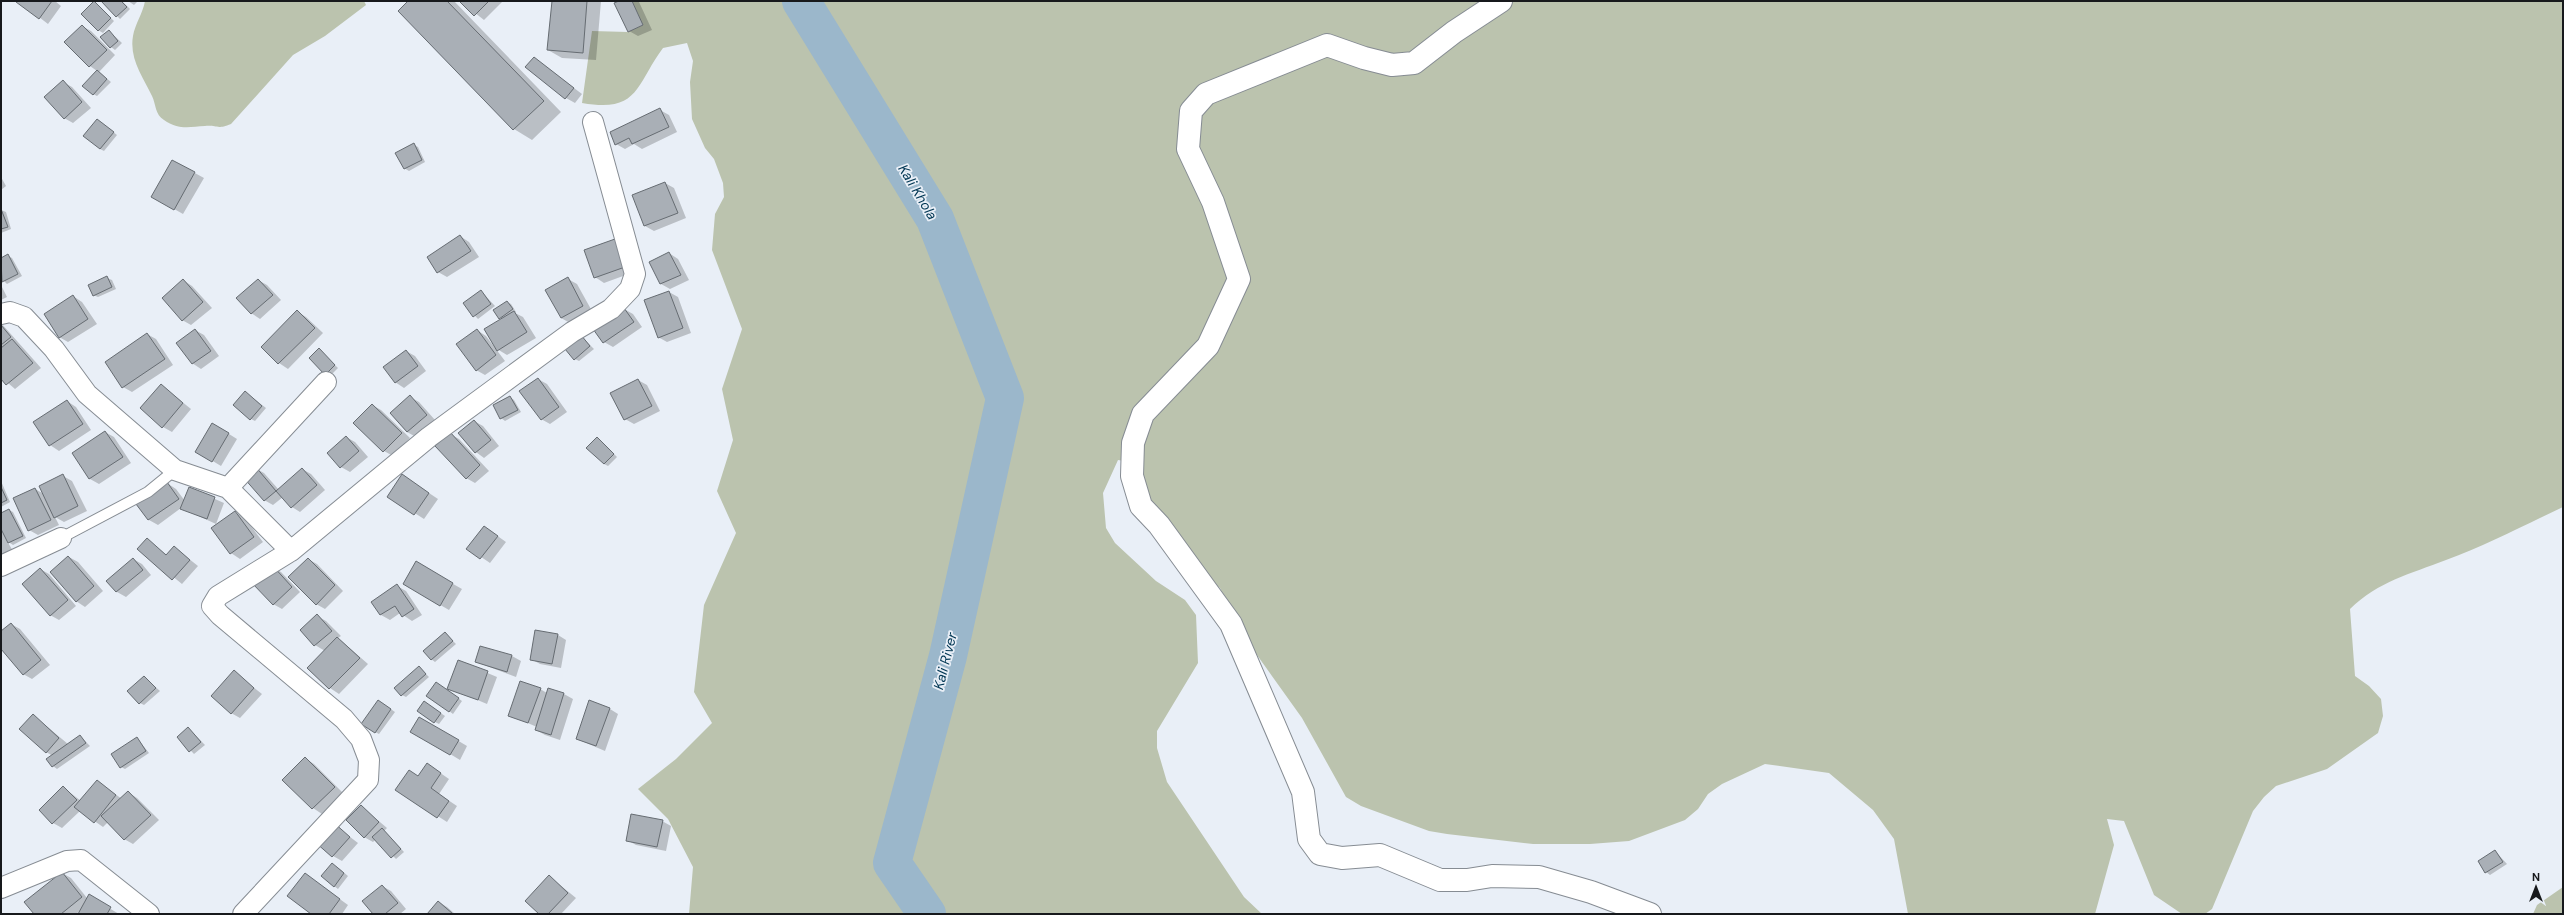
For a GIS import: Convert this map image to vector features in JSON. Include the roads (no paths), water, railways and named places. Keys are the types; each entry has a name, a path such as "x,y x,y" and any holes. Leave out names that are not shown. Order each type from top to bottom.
{"street":[{"path":"1501,1 1454,32 1414,63 1392,65 1364,58 1327,45 1206,94 1191,111 1188,149 1213,202 1239,278 1208,346 1143,414 1133,443 1132,476 1141,506 1160,525 1231,624 1303,792 1309,839 1320,854 1342,858 1380,855 1440,880 1467,880 1492,876 1539,877 1591,892 1650,914"},
{"path":"243,914 368,780 369,760 362,739 344,719 220,616 212,606 218,596 290,551 429,437 572,332 611,309 630,289 635,274 593,122"},
{"path":"1,314 10,312 24,317 54,349 87,394 175,470 228,488 290,551"},
{"path":"228,488 326,382"},
{"path":"1,566 61,538"},
{"path":"1,888 67,861 80,860 149,914"}],"lane":[{"path":"61,538 148,492 175,470"}],"water":[{"path":"787,1 815,1 792,11"}],"waterway":[{"name":"Kali River","path":"801,1 935,219 1005,398 948,656 892,863 927,914"}],"water label":[{"name":"Kali Khola","path":"918,192"}]}
